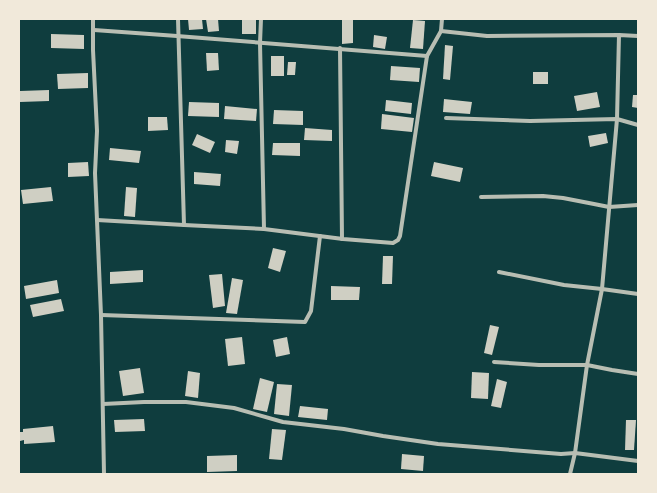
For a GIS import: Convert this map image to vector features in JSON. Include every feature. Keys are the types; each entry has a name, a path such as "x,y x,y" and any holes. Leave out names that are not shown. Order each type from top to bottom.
{"street":[{"path":"93,19 97,131 95,173 101,314 104,474"},
{"path":"178,19 177,36 184,225"},
{"path":"262,19 260,43 264,229"},
{"path":"97,220 264,229 342,239 393,243 398,240 400,236 427,56 441,31 442,19"},
{"path":"94,30 340,48 427,56"},
{"path":"441,31 487,36 638,36"},
{"path":"570,474 575,452 587,365 602,289 617,120 620,35"},
{"path":"340,48 342,239"},
{"path":"446,118 530,122 617,120 638,125"},
{"path":"481,196 544,196 609,207 638,205"},
{"path":"101,314 305,322 311,311 320,236"},
{"path":"499,272 564,285 638,294"},
{"path":"494,362 539,365 587,365 638,374"},
{"path":"103,404 186,402 234,408 283,422 344,429 438,444 561,454 575,452 638,461"}],"building":[{"path":"188,19 202,19 203,29 189,30"},
{"path":"206,19 218,19 219,31 208,32"},
{"path":"242,19 256,19 256,34 242,34"},
{"path":"342,19 353,19 353,43 342,44"},
{"path":"413,20 425,21 423,49 410,48"},
{"path":"51,34 84,35 84,49 51,48"},
{"path":"374,35 387,37 385,49 373,47"},
{"path":"445,45 453,46 450,80 443,79"},
{"path":"206,53 218,53 219,70 207,71"},
{"path":"271,56 284,56 284,76 271,76"},
{"path":"288,62 296,62 295,75 287,75"},
{"path":"391,66 420,68 419,82 390,80"},
{"path":"533,72 548,72 548,84 533,84"},
{"path":"88,73 88,88 58,89 57,74"},
{"path":"49,90 49,101 20,102 20,91"},
{"path":"597,92 600,107 577,111 574,96"},
{"path":"633,95 638,95 638,108 632,107"},
{"path":"444,99 472,102 470,114 443,112"},
{"path":"386,100 412,103 411,114 385,111"},
{"path":"189,102 219,103 219,117 188,116"},
{"path":"225,106 257,109 256,121 224,119"},
{"path":"274,110 303,111 303,125 273,124"},
{"path":"382,114 414,118 412,132 381,129"},
{"path":"148,117 167,117 168,130 148,131"},
{"path":"305,128 332,130 332,141 304,140"},
{"path":"606,133 608,143 590,147 588,136"},
{"path":"197,134 215,142 210,153 192,145"},
{"path":"226,140 239,141 237,154 225,152"},
{"path":"273,143 300,143 300,156 272,155"},
{"path":"110,148 141,151 139,163 109,160"},
{"path":"88,162 89,176 68,177 68,163"},
{"path":"434,162 463,168 460,182 431,176"},
{"path":"194,172 221,174 220,186 194,184"},
{"path":"51,187 53,201 23,204 21,190"},
{"path":"126,187 137,188 135,217 124,216"},
{"path":"273,248 286,251 280,272 268,268"},
{"path":"383,256 393,256 392,284 382,284"},
{"path":"143,270 143,282 110,284 110,272"},
{"path":"222,274 225,306 213,308 209,275"},
{"path":"232,278 243,280 237,314 226,313"},
{"path":"57,280 59,293 26,299 24,286"},
{"path":"331,286 360,287 359,300 331,300"},
{"path":"61,299 64,311 33,317 30,305"},
{"path":"490,325 499,327 492,355 484,353"},
{"path":"242,337 245,364 228,366 225,339"},
{"path":"287,337 290,354 276,357 273,340"},
{"path":"140,368 144,393 123,396 119,371"},
{"path":"188,371 200,373 198,398 185,396"},
{"path":"472,372 489,373 488,399 471,398"},
{"path":"260,378 274,382 267,412 253,409"},
{"path":"497,379 507,382 501,408 491,406"},
{"path":"277,384 292,385 289,416 274,414"},
{"path":"300,406 328,409 327,420 298,417"},
{"path":"144,419 145,431 115,432 114,420"},
{"path":"626,420 636,420 634,450 625,450"},
{"path":"53,426 55,442 24,444 24,440 20,441 19,432 23,432 23,429"},
{"path":"272,429 286,430 282,460 269,459"},
{"path":"402,454 424,456 423,471 401,469"},
{"path":"237,455 237,471 207,472 207,456"}]}
